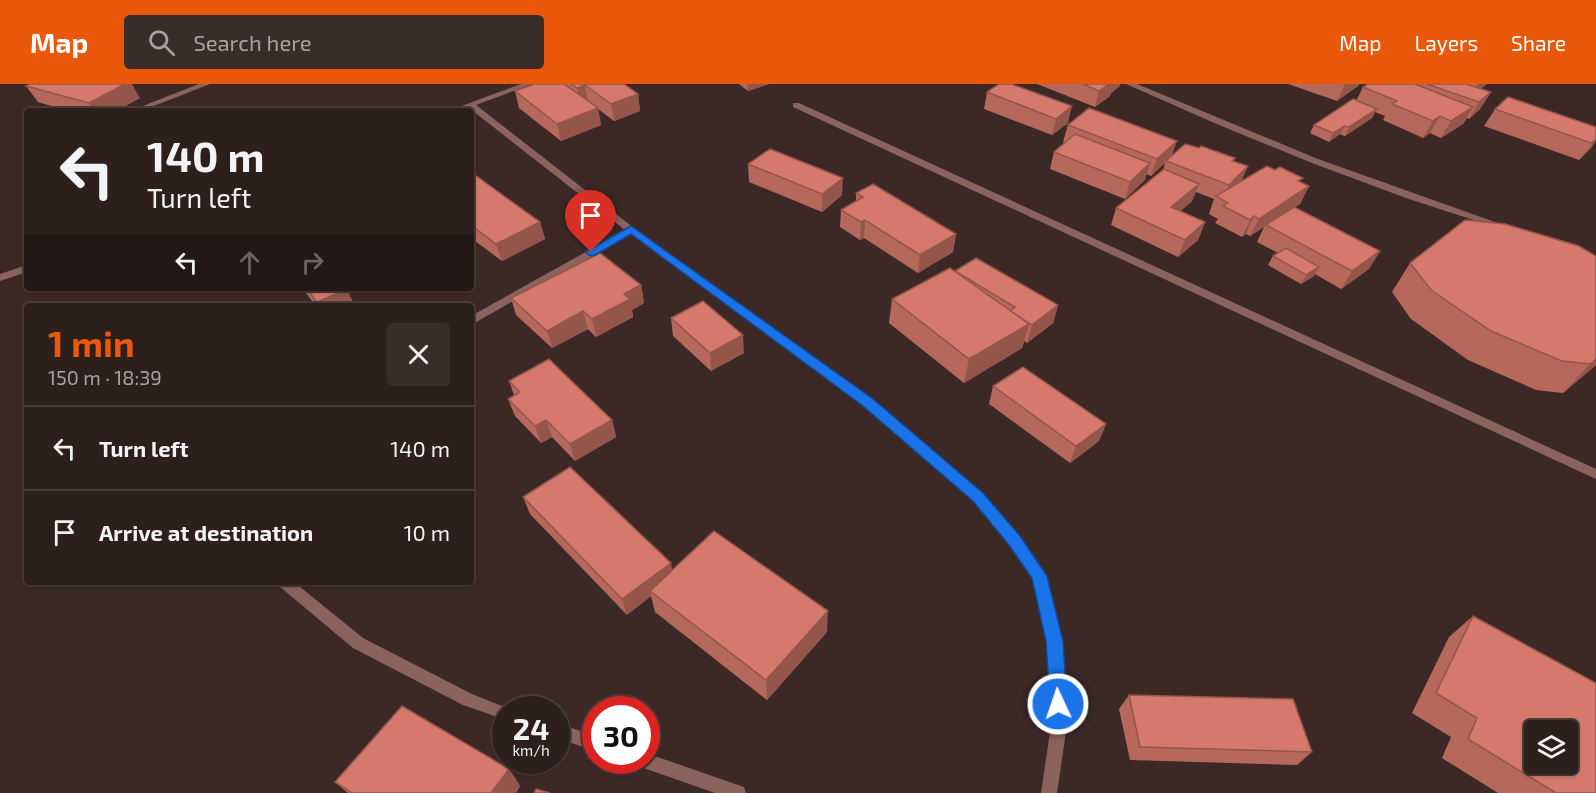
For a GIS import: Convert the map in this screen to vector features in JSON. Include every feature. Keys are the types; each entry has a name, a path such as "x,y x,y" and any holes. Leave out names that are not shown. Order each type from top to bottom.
{"street":[{"path":"142,108 206,84"},
{"path":"460,108 528,84"},
{"path":"1130,84 1222,125 1326,166 1517,231"},
{"path":"470,104 631,230 868,402 978,497 1015,540 1039,576 1055,641 1059,725 1049,793"},
{"path":"796,105 1596,474"},
{"path":"474,319 631,230"},
{"path":"0,278 24,269"},
{"path":"288,585 358,643 468,700 492,708"},
{"path":"660,766 738,793"}],"building":[{"path":"31,84 125,84 89,103 26,86"},
{"path":"534,84 564,84 598,108 557,124 515,91"},
{"path":"571,84 624,84 638,94 611,104 585,85 577,88"},
{"path":"999,84 1011,84 1072,106 1056,119 987,92"},
{"path":"1083,84 1109,84 1099,91"},
{"path":"1368,84 1415,84 1473,107 1451,121 1440,116 1433,121 1392,104 1397,101 1363,87"},
{"path":"1427,84 1466,84 1491,92 1479,102"},
{"path":"1508,97 1596,127 1596,139 1591,143 1495,109"},
{"path":"1353,99 1377,109 1349,127 1345,126 1333,133 1314,125"},
{"path":"1089,108 1177,141 1157,159 1068,125"},
{"path":"1075,134 1150,163 1130,182 1054,152"},
{"path":"1185,144 1199,148 1201,146 1235,158 1232,161 1248,166 1229,185 1166,161"},
{"path":"770,149 843,178 822,194 748,164"},
{"path":"1267,166 1275,170 1280,167 1303,178 1298,181 1309,186 1259,219 1254,216 1250,220 1223,206 1228,203 1216,196"},
{"path":"1164,169 1199,184 1171,207 1205,222 1185,240 1116,208"},
{"path":"474,176 540,222 496,244 474,227"},
{"path":"873,184 956,234 920,255 865,220 861,222 841,210 863,197 856,193"},
{"path":"1294,207 1380,251 1352,271 1266,225"},
{"path":"1465,220 1505,224 1579,246 1596,256 1596,359 1590,364 1562,361 1491,331 1431,290 1410,263"},
{"path":"1286,248 1319,267 1306,275 1273,256"},
{"path":"600,253 641,285 624,294 630,299 592,319 583,311 547,331 511,298"},
{"path":"976,258 1058,305 1032,325 1010,311 1015,307 955,271"},
{"path":"950,268 1029,324 969,359 892,299"},
{"path":"308,291 342,291 317,302"},
{"path":"703,301 743,335 710,353 671,318"},
{"path":"549,359 612,420 570,444 546,420 535,426 508,399 520,392 509,381"},
{"path":"1023,367 1106,424 1076,446 993,386"},
{"path":"570,467 671,563 622,599 523,497"},
{"path":"714,531 828,611 766,680 650,591"},
{"path":"1473,616 1596,683 1596,793 1556,793 1525,774 1578,774 1578,720 1524,720 1524,773 1468,739 1477,718 1436,693"},
{"path":"1129,695 1293,699 1312,752 1140,747"},
{"path":"402,706 492,759 492,774 505,774 491,793 352,793 335,782"},
{"path":"536,789 550,793 534,793"}],"route":[{"path":"591,252 631,230 868,402 978,497 1015,540 1039,576 1055,641 1058,704"}]}
